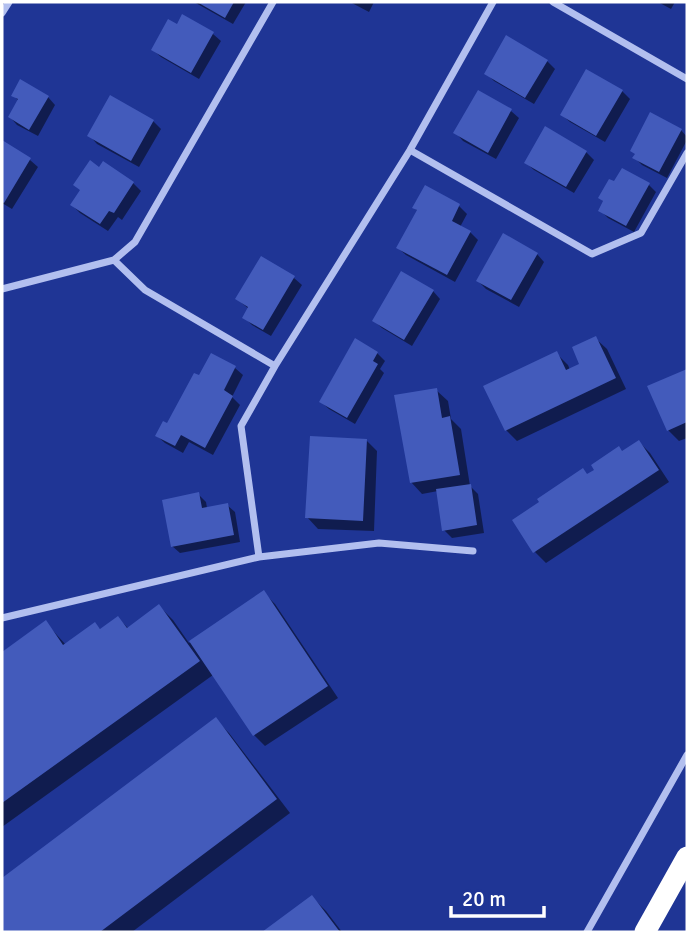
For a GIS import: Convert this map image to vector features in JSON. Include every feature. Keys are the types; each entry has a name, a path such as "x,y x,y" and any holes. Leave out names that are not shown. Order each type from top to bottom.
{"highway":[{"path":"645,932 687,858"}],"street":[{"path":"2,13 9,2"},
{"path":"2,289 114,260 135,242 273,2"},
{"path":"259,557 241,426 275,366 410,150 493,2"},
{"path":"553,2 687,79"},
{"path":"410,150 592,254 641,233 687,153"},
{"path":"114,260 145,290 275,366"},
{"path":"2,618 259,557 379,543 473,551"},
{"path":"587,932 687,755"}],"building":[{"path":"197,2 234,2 225,18"},
{"path":"182,14 214,32 191,73 151,50 168,19 177,24"},
{"path":"506,35 548,60 525,98 484,74"},
{"path":"586,69 623,90 596,136 560,115"},
{"path":"20,79 49,96 29,130 8,117 18,99 11,96"},
{"path":"478,90 512,109 488,153 453,133"},
{"path":"110,95 154,120 131,161 87,136"},
{"path":"650,112 682,129 659,172 632,158 635,154 630,151"},
{"path":"545,126 587,151 566,187 524,163"},
{"path":"2,140 31,158 4,203 2,202"},
{"path":"90,160 99,167 103,161 134,182 114,213 109,211 100,224 70,205 80,190 73,185"},
{"path":"622,168 650,183 626,226 598,211 603,201 598,198 609,179 614,181"},
{"path":"425,185 460,204 452,221 471,231 447,275 396,248 417,210 412,208"},
{"path":"503,233 538,253 511,300 476,281"},
{"path":"261,256 295,276 263,330 242,318 248,307 235,299"},
{"path":"401,271 434,290 404,340 372,321"},
{"path":"596,336 616,378 505,431 483,386 557,351 566,370 579,364 572,347"},
{"path":"355,338 378,352 373,361 378,364 347,418 319,402"},
{"path":"211,353 236,366 224,390 233,396 205,448 181,435 175,446 155,436 163,421 167,423 194,373 199,375"},
{"path":"687,369 687,422 667,431 647,386"},
{"path":"437,388 442,418 450,416 460,475 410,483 394,395"},
{"path":"310,436 367,439 363,521 305,518"},
{"path":"639,440 659,470 533,553 512,520 539,502 537,499 583,468 587,474 594,470 591,465 619,446 622,451"},
{"path":"471,484 477,525 442,531 436,489"},
{"path":"199,492 202,508 228,503 234,535 171,547 162,500"},
{"path":"264,590 328,686 253,736 189,641"},
{"path":"159,604 200,661 2,803 2,652 46,620 63,645 95,622 100,629 118,616 127,628"},
{"path":"216,717 277,799 100,932 2,932 2,878"},
{"path":"312,895 340,932 262,932"}]}
